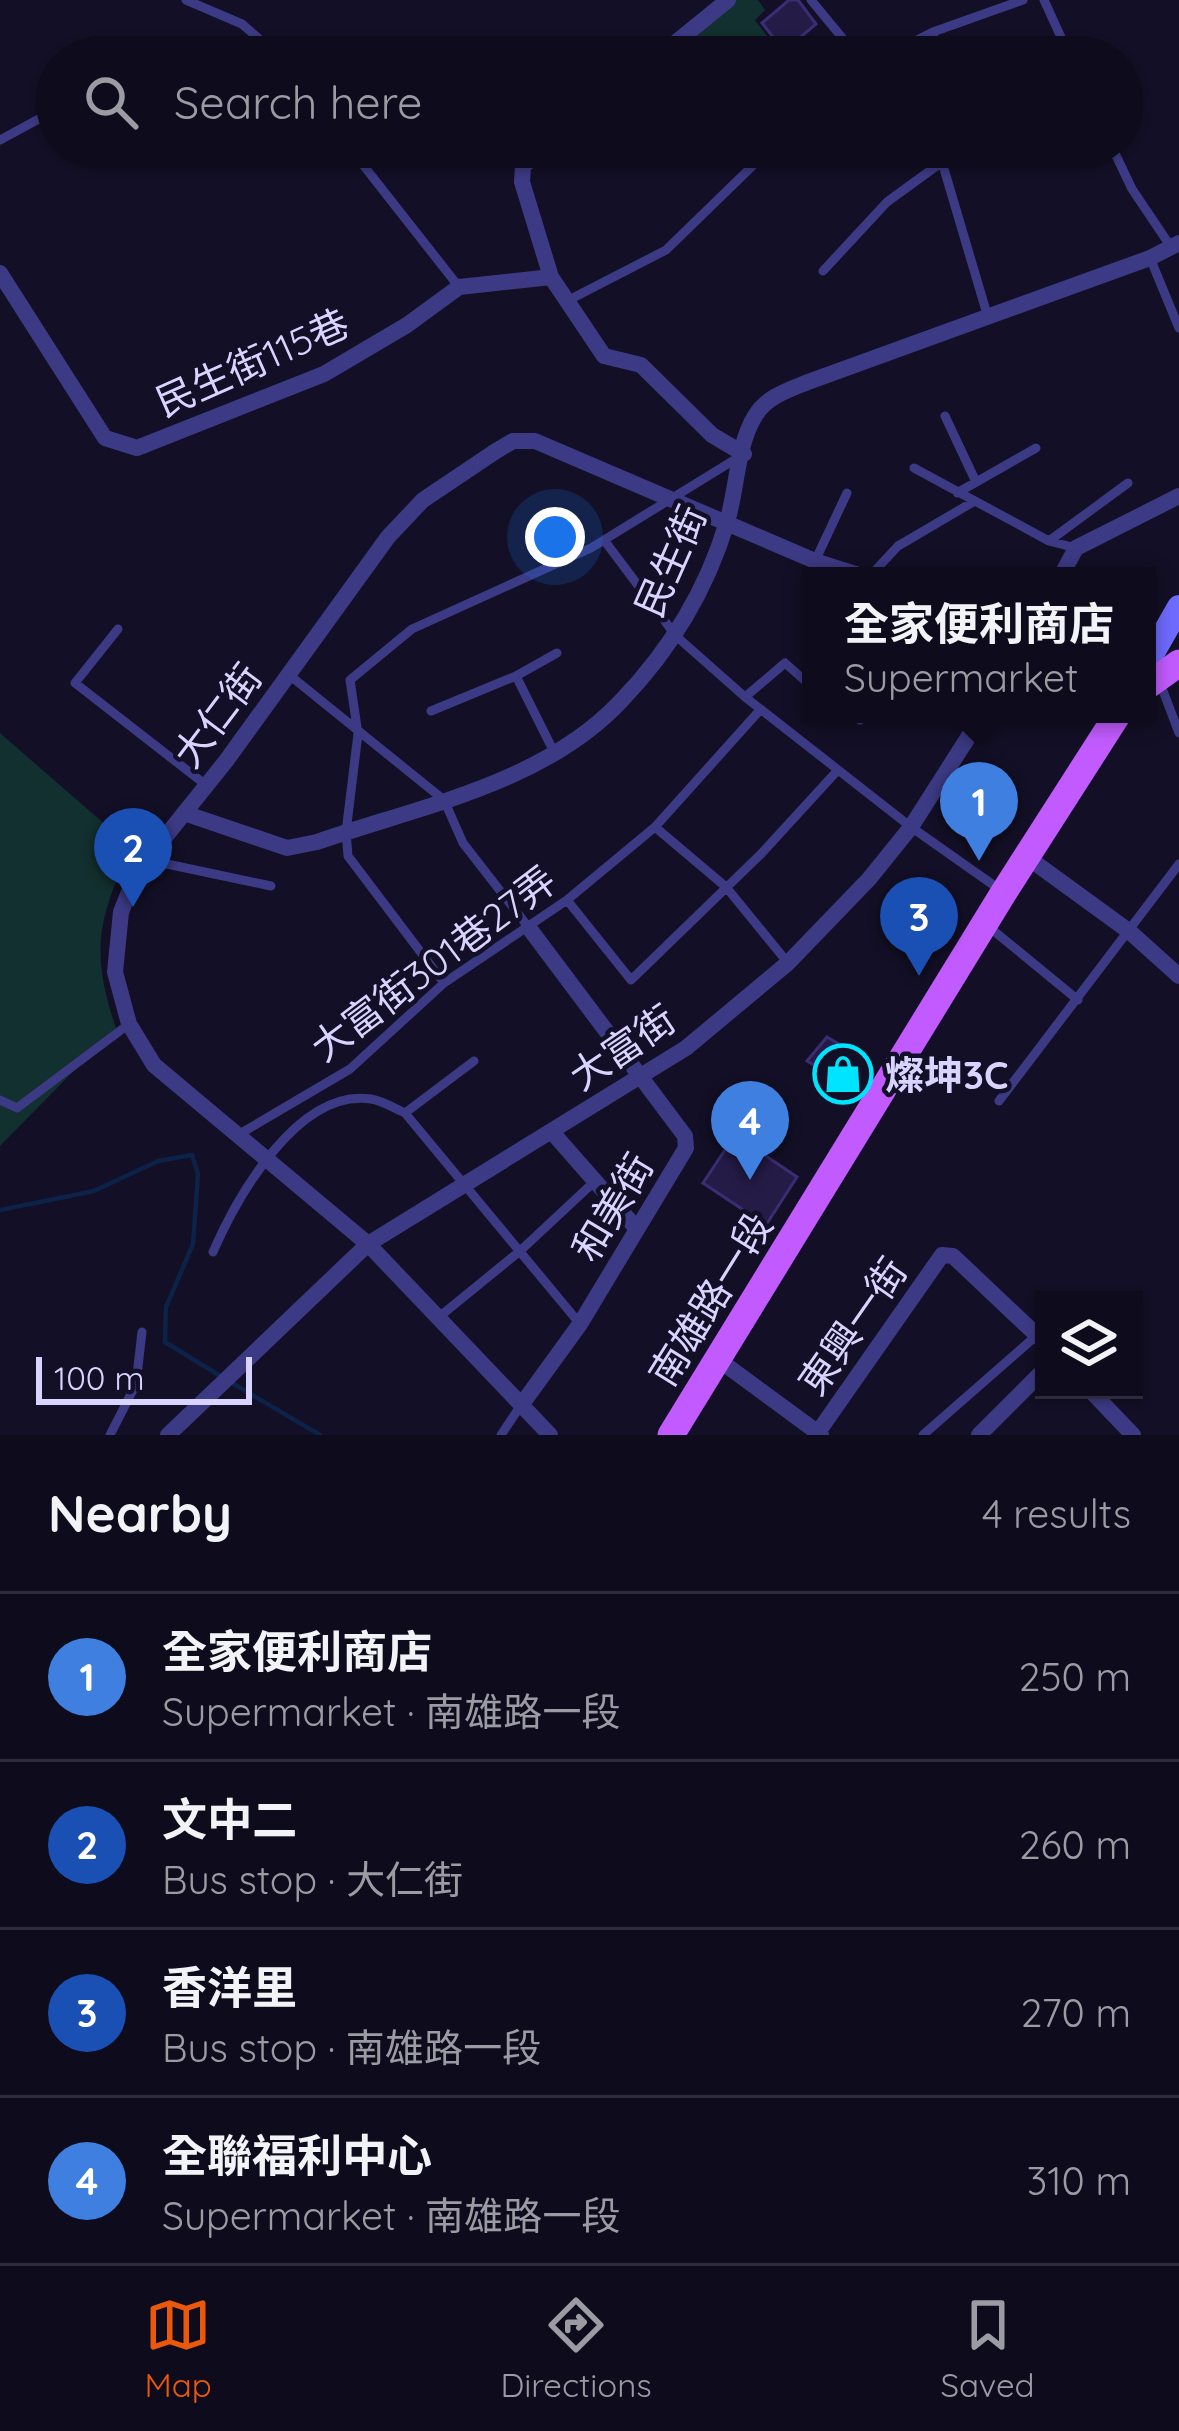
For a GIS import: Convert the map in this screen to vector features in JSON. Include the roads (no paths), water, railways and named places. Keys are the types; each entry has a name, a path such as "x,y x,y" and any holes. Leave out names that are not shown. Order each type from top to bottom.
{"main road":[{"name":"南雄路一段","path":"671,1435 1112,723"}],"street":[{"path":"684,36 728,0"},
{"path":"523,168 522,182 551,278 604,356 641,364 712,435 744,454"},
{"name":"民生街","path":"184,813 286,848 513,776 619,704 676,636 699,596 727,524 755,414 777,395 1175,245"},
{"name":"民生街115巷","path":"0,273 105,438 137,448 324,374 407,326 459,287"},
{"path":"459,287 551,278"},
{"name":"大仁街","path":"550,1435 368,1244 154,1065 129,1024 115,959 126,896 145,860 206,785 388,537 412,511 513,441 535,441 835,567"},
{"path":"1066,567 1076,548 1179,496"},
{"path":"1158,672 1179,607"},
{"name":"大富街","path":"169,1435 368,1244 686,1048 788,963 869,879 911,827 977,723"},
{"path":"1027,857 1130,932 1179,976"},
{"name":"和美街","path":"522,1404 580,1324 686,1148 685,1136 529,928"},
{"path":"552,1132 637,1229"},
{"name":"東興一街","path":"818,1434 942,1256 953,1256 1035,1333"},
{"path":"719,1360 818,1434"},
{"path":"985,1433 1035,1380"},
{"path":"1099,1399 1133,1435"}],"lane":[{"path":"186,0 242,24 256,36"},
{"path":"811,0 841,36"},
{"path":"925,36 1023,0"},
{"path":"1044,0 1060,36"},
{"path":"933,32 934,36"},
{"path":"0,140 36,120"},
{"path":"369,168 459,287"},
{"path":"565,302 666,250 750,168"},
{"path":"824,271 887,202 934,168"},
{"path":"944,168 987,314"},
{"path":"1122,168 1132,189 1175,245"},
{"path":"1150,258 1179,328"},
{"path":"944,416 976,482"},
{"path":"957,493 1036,448"},
{"path":"444,983 348,856 346,832 358,734 350,680 412,629 604,540 744,454"},
{"path":"914,468 1049,541 1076,548"},
{"path":"1049,541 1128,483"},
{"path":"815,561 848,493"},
{"path":"875,567 898,545 974,502"},
{"path":"604,540 676,636 745,697 911,827 1004,892"},
{"path":"118,629 75,683 206,785"},
{"path":"431,711 516,676 557,652"},
{"path":"745,697 785,663 802,678"},
{"path":"1158,672 1179,734"},
{"path":"288,674 443,800 463,843 529,928"},
{"path":"516,676 554,752"},
{"name":"大富街301巷27弄","path":"238,1135 350,1069 444,983 567,900 655,827 760,710"},
{"path":"567,900 631,980 837,771"},
{"path":"655,827 726,887 788,963"},
{"path":"145,860 272,886"},
{"path":"999,1101 1179,864"},
{"path":"985,923 1078,1000"},
{"path":"0,1100 17,1108 129,1024"},
{"path":"405,1113 474,1061"},
{"path":"213,1252 234,1204 314,1111 365,1098 405,1113 580,1324"},
{"path":"439,1316 520,1251 595,1181"},
{"path":"110,1435 136,1384 142,1332"},
{"path":"923,1435 1035,1344"},
{"path":"501,1435 522,1404"}],"waterway":[{"path":"0,1210 94,1191 158,1161 192,1155 198,1174 193,1244 166,1307 165,1342 222,1377"},
{"path":"232,1383 320,1435"}],"place":[{"name":"全家便利商店","path":"979,861"},
{"name":"文中二","path":"133,907"},
{"name":"香洋里","path":"919,976"},
{"name":"燦坤3C","path":"843,1074"},
{"name":"全聯福利中心","path":"750,1180"}]}
